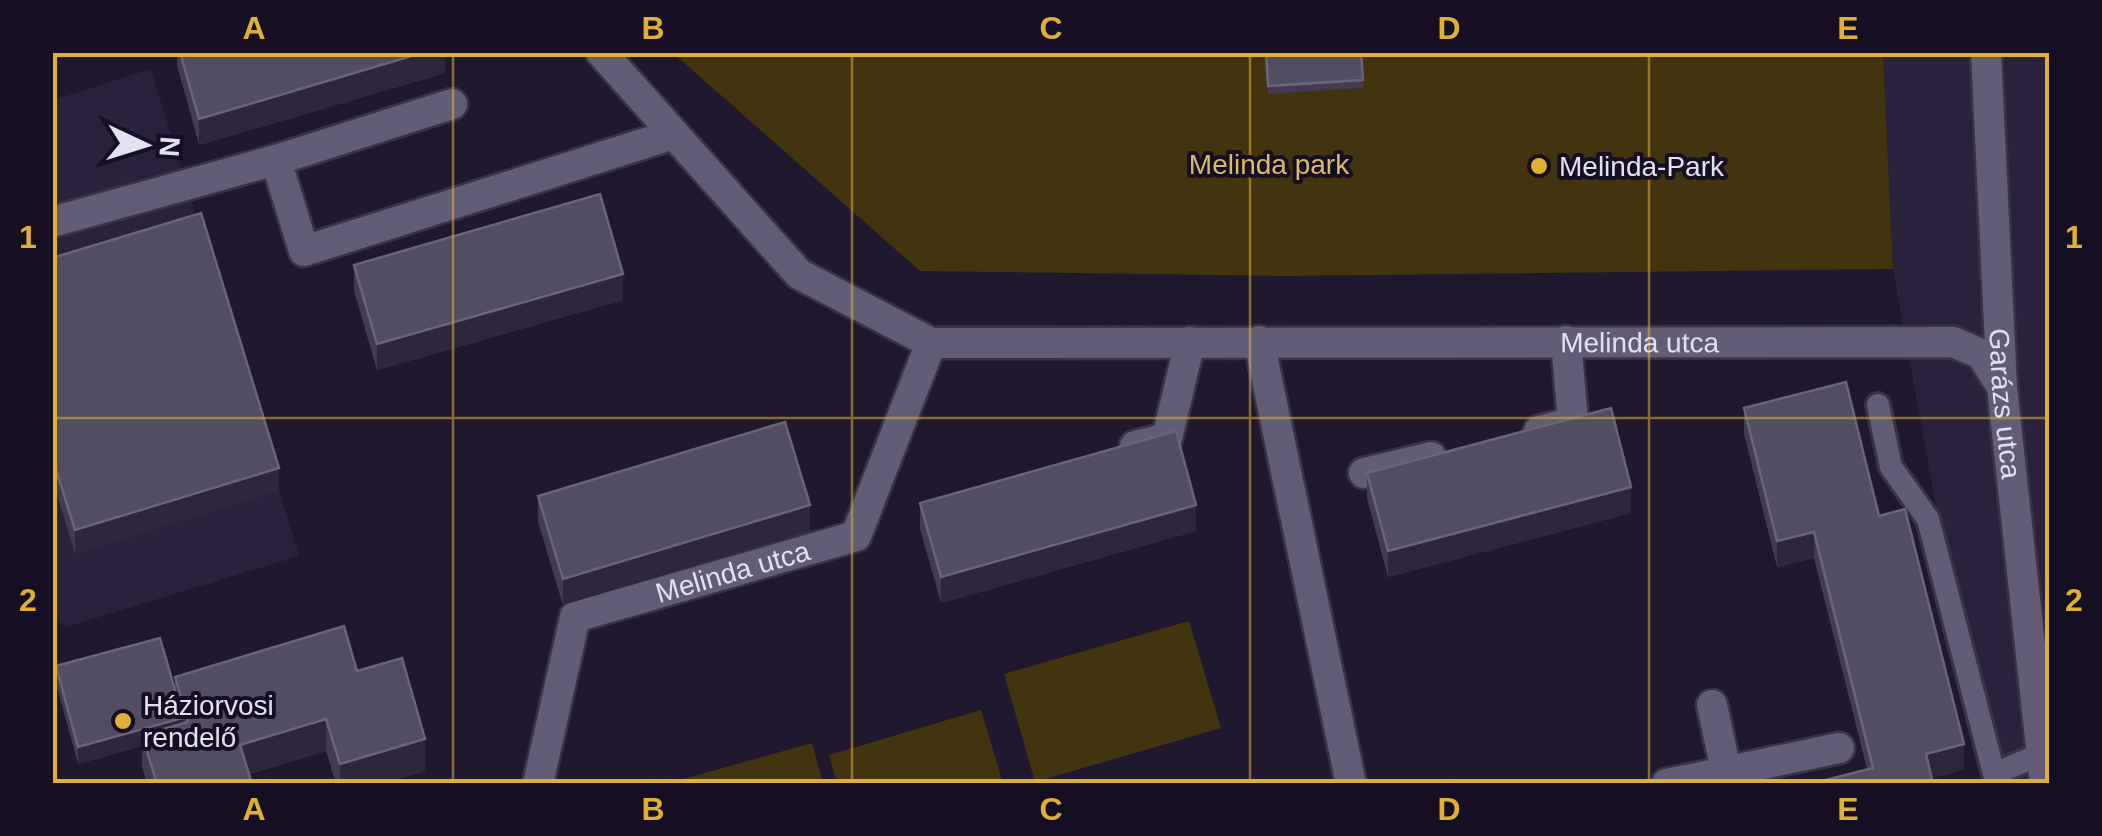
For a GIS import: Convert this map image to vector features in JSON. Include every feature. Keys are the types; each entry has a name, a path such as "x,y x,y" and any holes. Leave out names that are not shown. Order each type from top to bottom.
{"street":[{"name":"Melinda utca","path":"600,52 799,274 931,343 1953,342 1981,354 2002,387"},
{"name":"Garázs utca","path":"1986,52 2002,387 2043,769"},
{"path":"52,222 276,160 452,104"},
{"path":"276,160 304,251 674,134"},
{"path":"1516,436 1573,422 1566,341"},
{"path":"1110,453 1168,438 1190,342"},
{"path":"1258,342 1351,784"},
{"name":"Melinda utca","path":"538,784 575,617 856,536 931,343"},
{"path":"1364,473 1459,450"},
{"path":"1712,705 1726,771"},
{"path":"1667,784 1839,748"}],"lane":[{"path":"1878,405 1891,467 1928,519 1994,774 2043,769"}],"shaded area":[{"path":"1883,53 2049,53 2049,783 1986,783 1893,269"},
{"path":"151,69 299,556 66,627 53,619 53,100"}],"green space":[{"name":"Melinda park","path":"673,53 1883,53 1893,269 1285,276 920,271"},
{"path":"1189,621 1221,728 1035,782 1004,674"},
{"path":"981,710 1003,783 837,783 829,755"},
{"path":"812,743 823,783 669,783"}],"building":[{"path":"180,52 425,52 199,119"},
{"path":"1266,52 1361,52 1363,80 1268,86"},
{"path":"600,194 623,274 377,344 354,265"},
{"path":"201,213 279,468 75,530 52,457 52,258"},
{"path":"1846,382 1879,516 1905,509 1964,744 1926,754 1933,784 1810,784 1873,768 1814,532 1777,541 1744,408"},
{"path":"1611,408 1631,487 1388,551 1367,473"},
{"path":"785,422 810,505 563,579 538,496"},
{"path":"1176,431 1196,505 941,577 920,503"},
{"path":"344,626 357,671 402,658 425,739 340,764 326,719 240,745 252,784 157,784 142,735 188,722 175,677"},
{"name":"Háziorvosi rendelő","path":"160,638 183,718 78,747 56,666"}],"place":[{"name":"Melinda-Park","path":"1539,166"},
{"name":"Háziorvosi rendelő","path":"123,721"}]}
